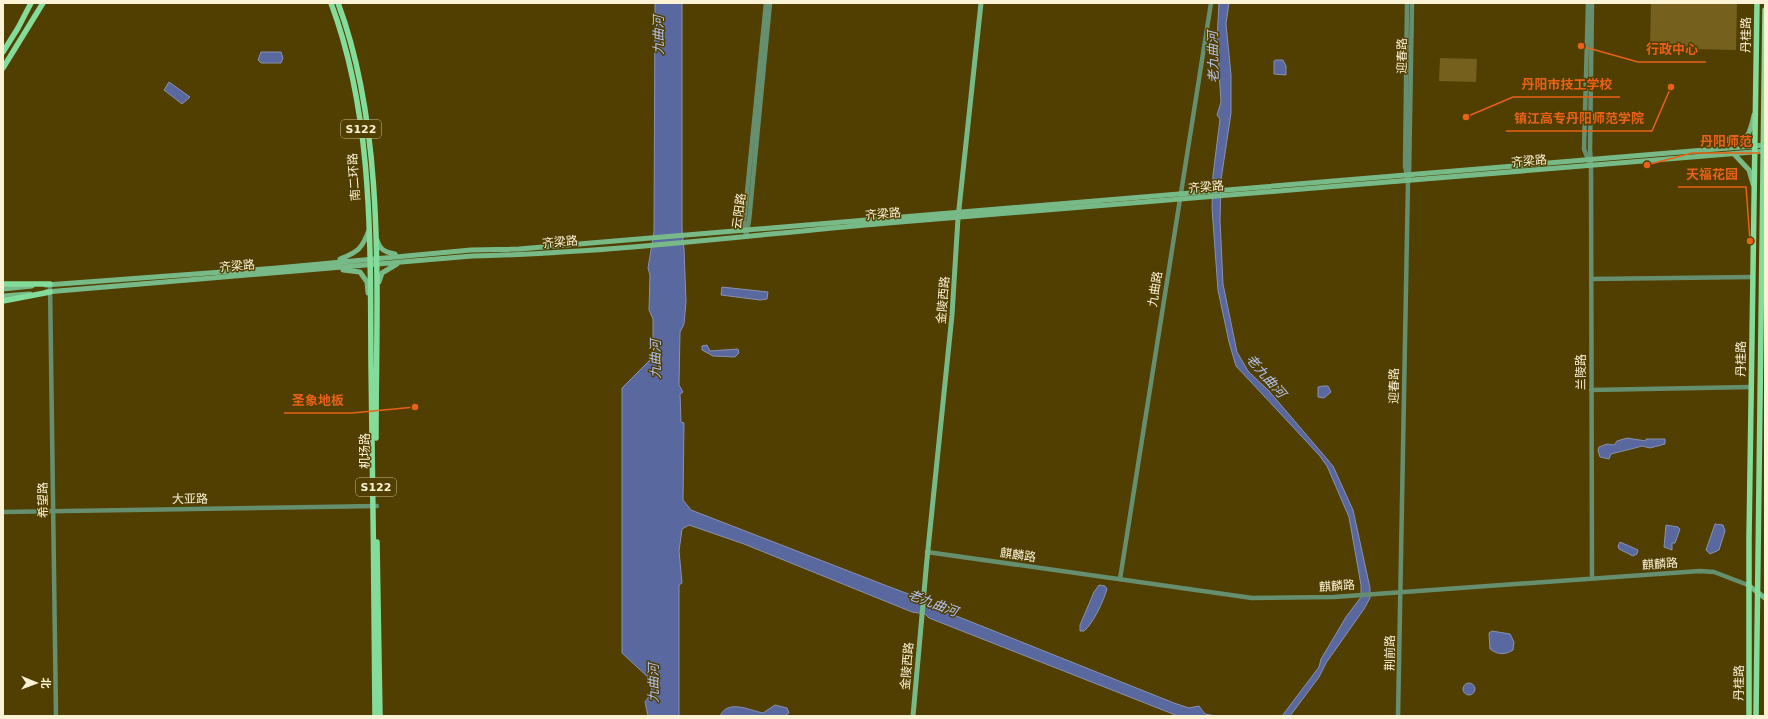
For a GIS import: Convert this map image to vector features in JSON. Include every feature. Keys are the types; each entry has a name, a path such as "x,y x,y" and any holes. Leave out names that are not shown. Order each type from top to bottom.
{"main road":[{"path":"3,52 32,3"},
{"path":"3,68 43,3"},
{"name":"南二环路","path":"331,3 349,60 362,112"},
{"name":"南二环路","path":"338,3 355,58 362,112 373,258"},
{"name":"金陵西路","path":"913,716 927,552 953,300 958,218 981,3"},
{"name":"丹桂路","path":"1749,716 1750,640 1748,585 1757,3"},
{"name":"丹桂路","path":"1756,716 1756,590 1765,10"},
{"path":"1734,147 1743,142 1751,130 1756,108"},
{"path":"1764,111 1765,119"},
{"name":"齐梁路","path":"1306,186 1408,174 1734,147 1755,149"},
{"name":"齐梁路","path":"3,296 331,265 373,258 471,250 519,249 641,239 746,236 1306,186 1408,180 1734,154 1764,148"},
{"path":"1734,154 1749,170 1755,191"},
{"path":"1762,191 1765,167"},
{"name":"齐梁路","path":"3,289 50,284 277,268 373,264 641,245 746,229 959,212 1180,197"},
{"path":"372,229 381,249 387,253 402,256"},
{"path":"331,265 358,251 364,244 372,229"},
{"name":"机场路","path":"373,258 375,716"},
{"path":"373,307 379,279 382,273 401,262"},
{"path":"331,265 360,272 367,282 373,307"},
{"path":"3,284 50,284"},
{"path":"3,301 50,292"},
{"name":"机场路","path":"375,506 380,716"},
{"path":"1748,585 1765,598"}],"street":[{"name":"云阳路","path":"746,229 744,222 766,3"},
{"name":"云阳路","path":"746,236 770,3"},
{"name":"九曲路","path":"1120,579 1210,3"},
{"name":"迎春路","path":"1402,591 1408,180 1407,3"},
{"name":"迎春路","path":"1408,174 1412,3"},
{"name":"兰陵路","path":"1588,3 1584,149 1591,166 1592,578"},
{"name":"兰陵路","path":"1589,159 1592,3"},
{"path":"1591,279 1753,278"},
{"name":"希望路","path":"50,284 56,716"},
{"path":"1592,390 1751,387"},
{"name":"大亚路","path":"3,512 375,506"},
{"name":"麒麟路","path":"927,552 1252,598 1334,598 1357,594 1700,571 1714,572 1748,585"},
{"name":"荆前路","path":"1398,716 1402,591"}],"shaded area":[{"path":"1651,3 1737,3 1736,50 1650,48"},
{"path":"1440,58 1477,59 1476,82 1439,81"}],"water":[{"name":"九曲河","path":"655,3 682,3 682,229 686,302 684,324 680,332 679,385 683,392 680,394 681,422 684,423 683,500 691,510 911,595 914,599 1174,703 1189,708 1199,706 1205,714 1216,716 1178,716 929,618 925,614 912,612 744,544 689,525 682,529 679,551 682,583 679,585 679,716 648,716 645,702 651,691 650,679 622,653 622,388 653,357 653,319 649,310 650,275 648,268 654,232"},
{"path":"1219,3 1229,3 1226,24 1231,75 1231,113 1221,180 1220,220 1223,284 1237,352 1248,371 1269,391 1333,466 1353,510 1370,588 1370,598 1364,609 1326,663 1319,677 1290,716 1282,716 1319,667 1321,659 1346,617 1361,597 1361,585 1349,517 1327,466 1319,455 1236,366 1229,342 1218,290 1212,208 1213,175 1220,119 1217,115 1221,102 1217,39"},
{"path":"261,52 281,52 283,58 281,63 261,63 258,60"},
{"path":"1283,60 1286,66 1286,75 1274,74 1274,61"},
{"path":"169,82 190,97 182,104 164,90"},
{"path":"722,287 768,292 767,299 760,300 721,295"},
{"path":"707,345 710,351 738,349 739,353 735,357 713,356 702,350 702,346"},
{"path":"1328,386 1331,392 1324,398 1318,397 1318,387"},
{"path":"1627,438 1646,441 1646,439 1665,439 1665,444 1650,448 1642,446 1611,454 1609,459 1600,457 1598,450 1599,447 1607,444 1614,445 1617,441"},
{"path":"1715,524 1723,525 1725,531 1719,550 1710,554 1706,550"},
{"path":"1666,525 1678,527 1680,529 1675,543 1672,543 1672,550 1664,547"},
{"path":"1620,542 1638,550 1637,554 1633,556 1619,549 1618,546"},
{"path":"1099,585 1105,586 1107,589 1098,612 1087,628 1084,631 1080,631 1080,625 1094,592"},
{"path":"1492,631 1510,634 1514,642 1513,650 1502,654 1490,649 1489,633"},
{"path":"1467,683 1471,683 1475,689 1471,695 1467,695 1463,691 1463,687"},
{"path":"775,705 787,708 789,713 784,716 720,716 728,708 733,707 745,708 763,713"}],"place":[{"name":"行政中心","path":"1581,46"},
{"name":"镇江高专丹阳师范学院","path":"1671,87"},
{"name":"丹阳市技工学校","path":"1466,117"},
{"name":"丹阳师范","path":"1647,165"},
{"name":"天福花园","path":"1750,241"},
{"name":"圣象地板","path":"415,407"}],"water label":[{"name":"老九曲河","path":"1213,57"},
{"name":"老九曲河","path":"1266,376"},
{"name":"老九曲河","path":"933,603"}]}
